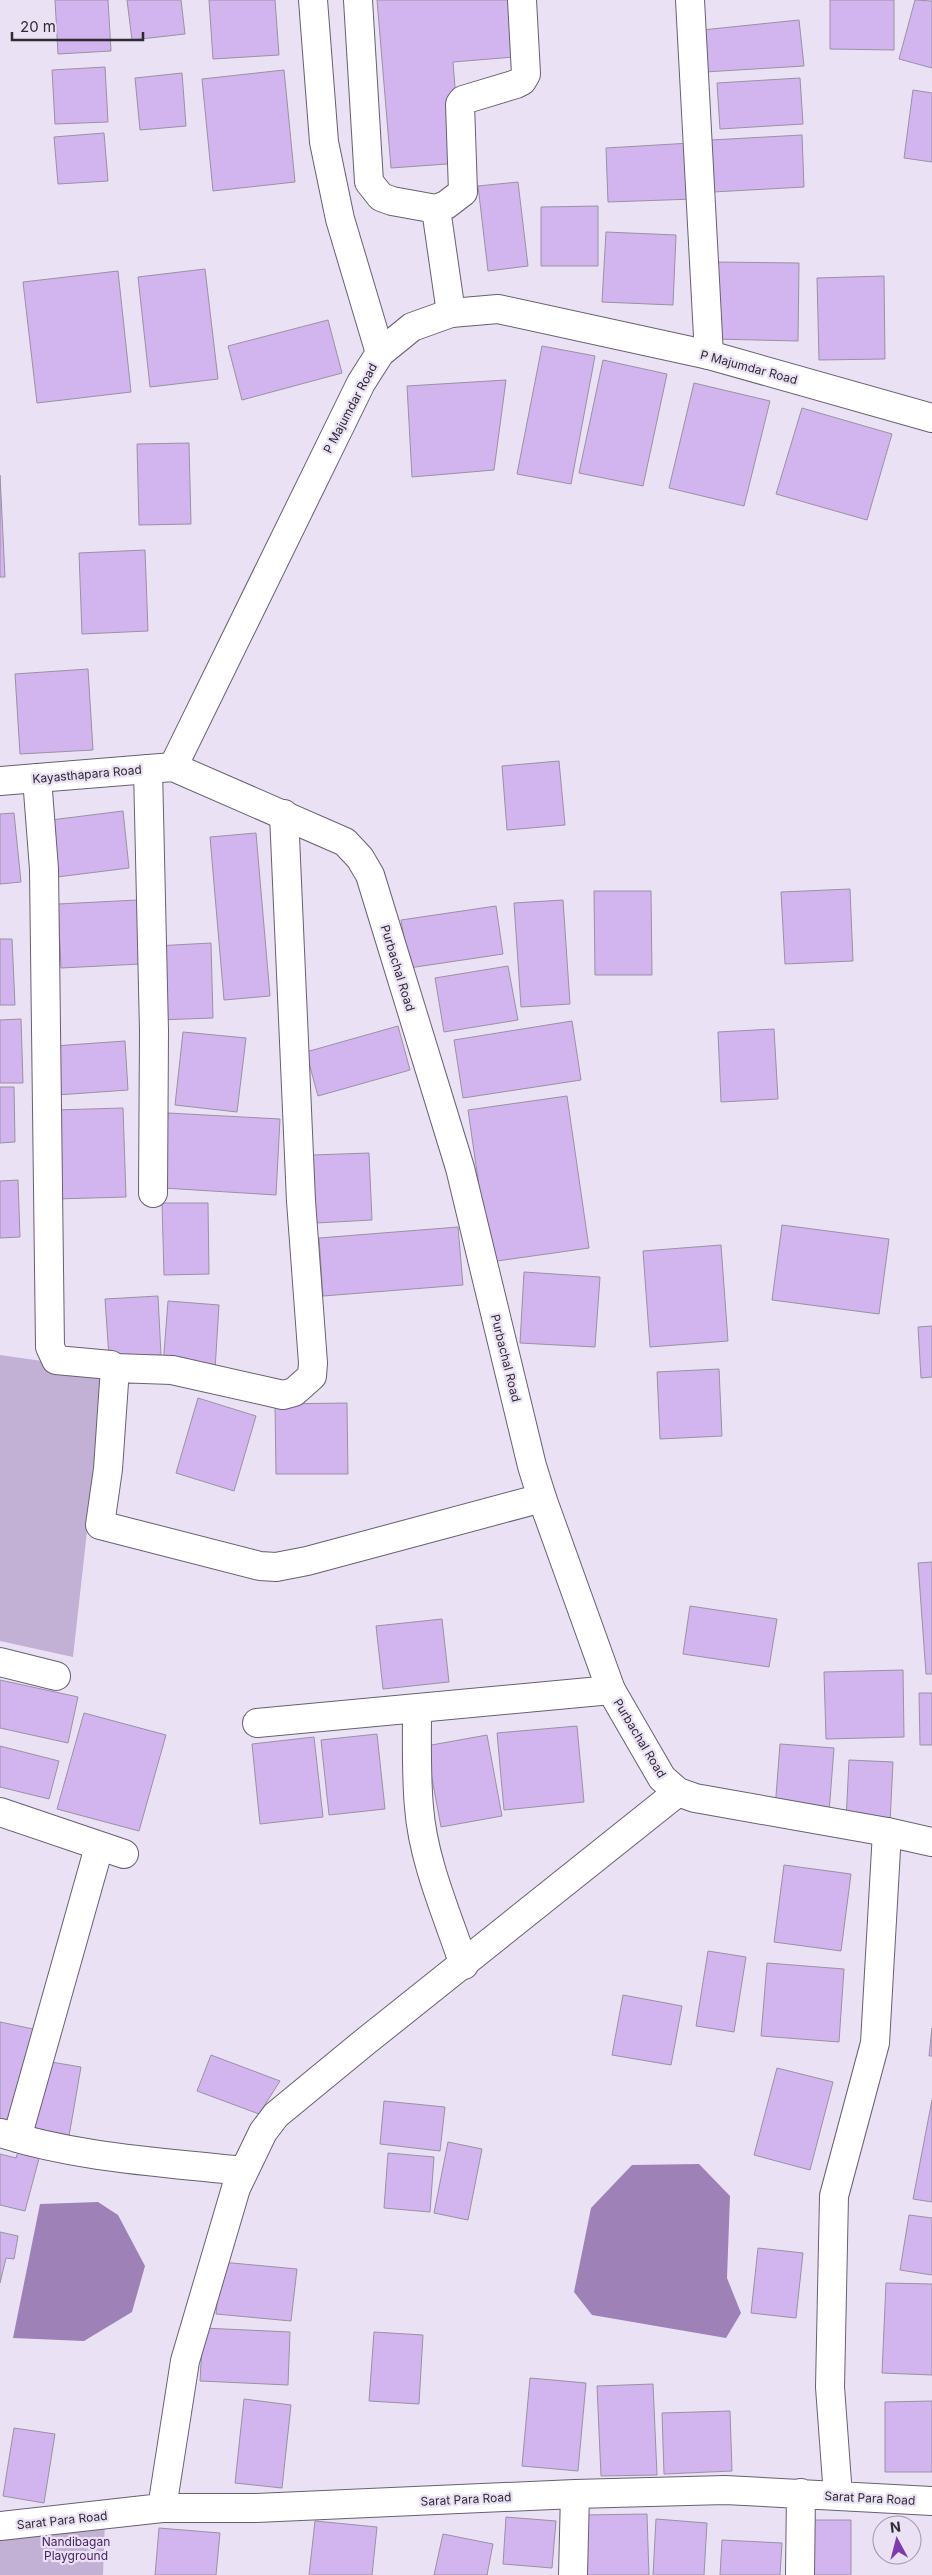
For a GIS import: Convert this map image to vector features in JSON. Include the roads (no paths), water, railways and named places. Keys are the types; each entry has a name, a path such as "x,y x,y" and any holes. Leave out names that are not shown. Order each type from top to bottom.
{"street":[{"path":"312,0 324,142 340,219 380,353"},
{"path":"358,0 369,182 381,197 392,201 436,209 446,206 463,192 460,104 463,100 516,84 522,81 526,74 522,0"},
{"path":"690,0 709,355"},
{"path":"436,209 451,313"},
{"name":"P Majumdar Road","path":"161,768 361,383 380,353 412,327 451,313 498,309 709,355 932,418"},
{"path":"153,1193 154,1032 161,768"},
{"name":"Kayasthapara Road","path":"0,781 161,768"},
{"name":"Purbachal Road","path":"161,768 284,814 345,842 360,858 370,876 460,1168 532,1466 542,1498 611,1690 662,1778 678,1792 695,1798 887,1832 932,1842"},
{"path":"37,778 44,869 50,1347 56,1360 111,1364 114,1368 172,1370 283,1395 294,1392 312,1376 313,1363 300,1192 284,814"},
{"path":"114,1368 108,1470 100,1525 260,1566 276,1567 307,1561 542,1498"},
{"path":"0,1662 56,1676"},
{"path":"257,1723 611,1690"},
{"path":"417,1708 419,1807 422,1830 428,1857 464,1965"},
{"path":"162,2508 186,2360 236,2188 263,2132 276,2115 678,1792"},
{"path":"0,1812 111,1850 9,2135 102,2155 243,2171"},
{"path":"838,2496 830,2387 834,2196 875,2042 887,1832"},
{"name":"Sarat Para Road","path":"0,2526 162,2508 256,2508 575,2494 726,2490 932,2501"},
{"path":"800,2575 801,2493"},
{"path":"573,2575 575,2494"}],"park label":[{"name":"Nandibagan Playground","path":"76,2548"}]}
